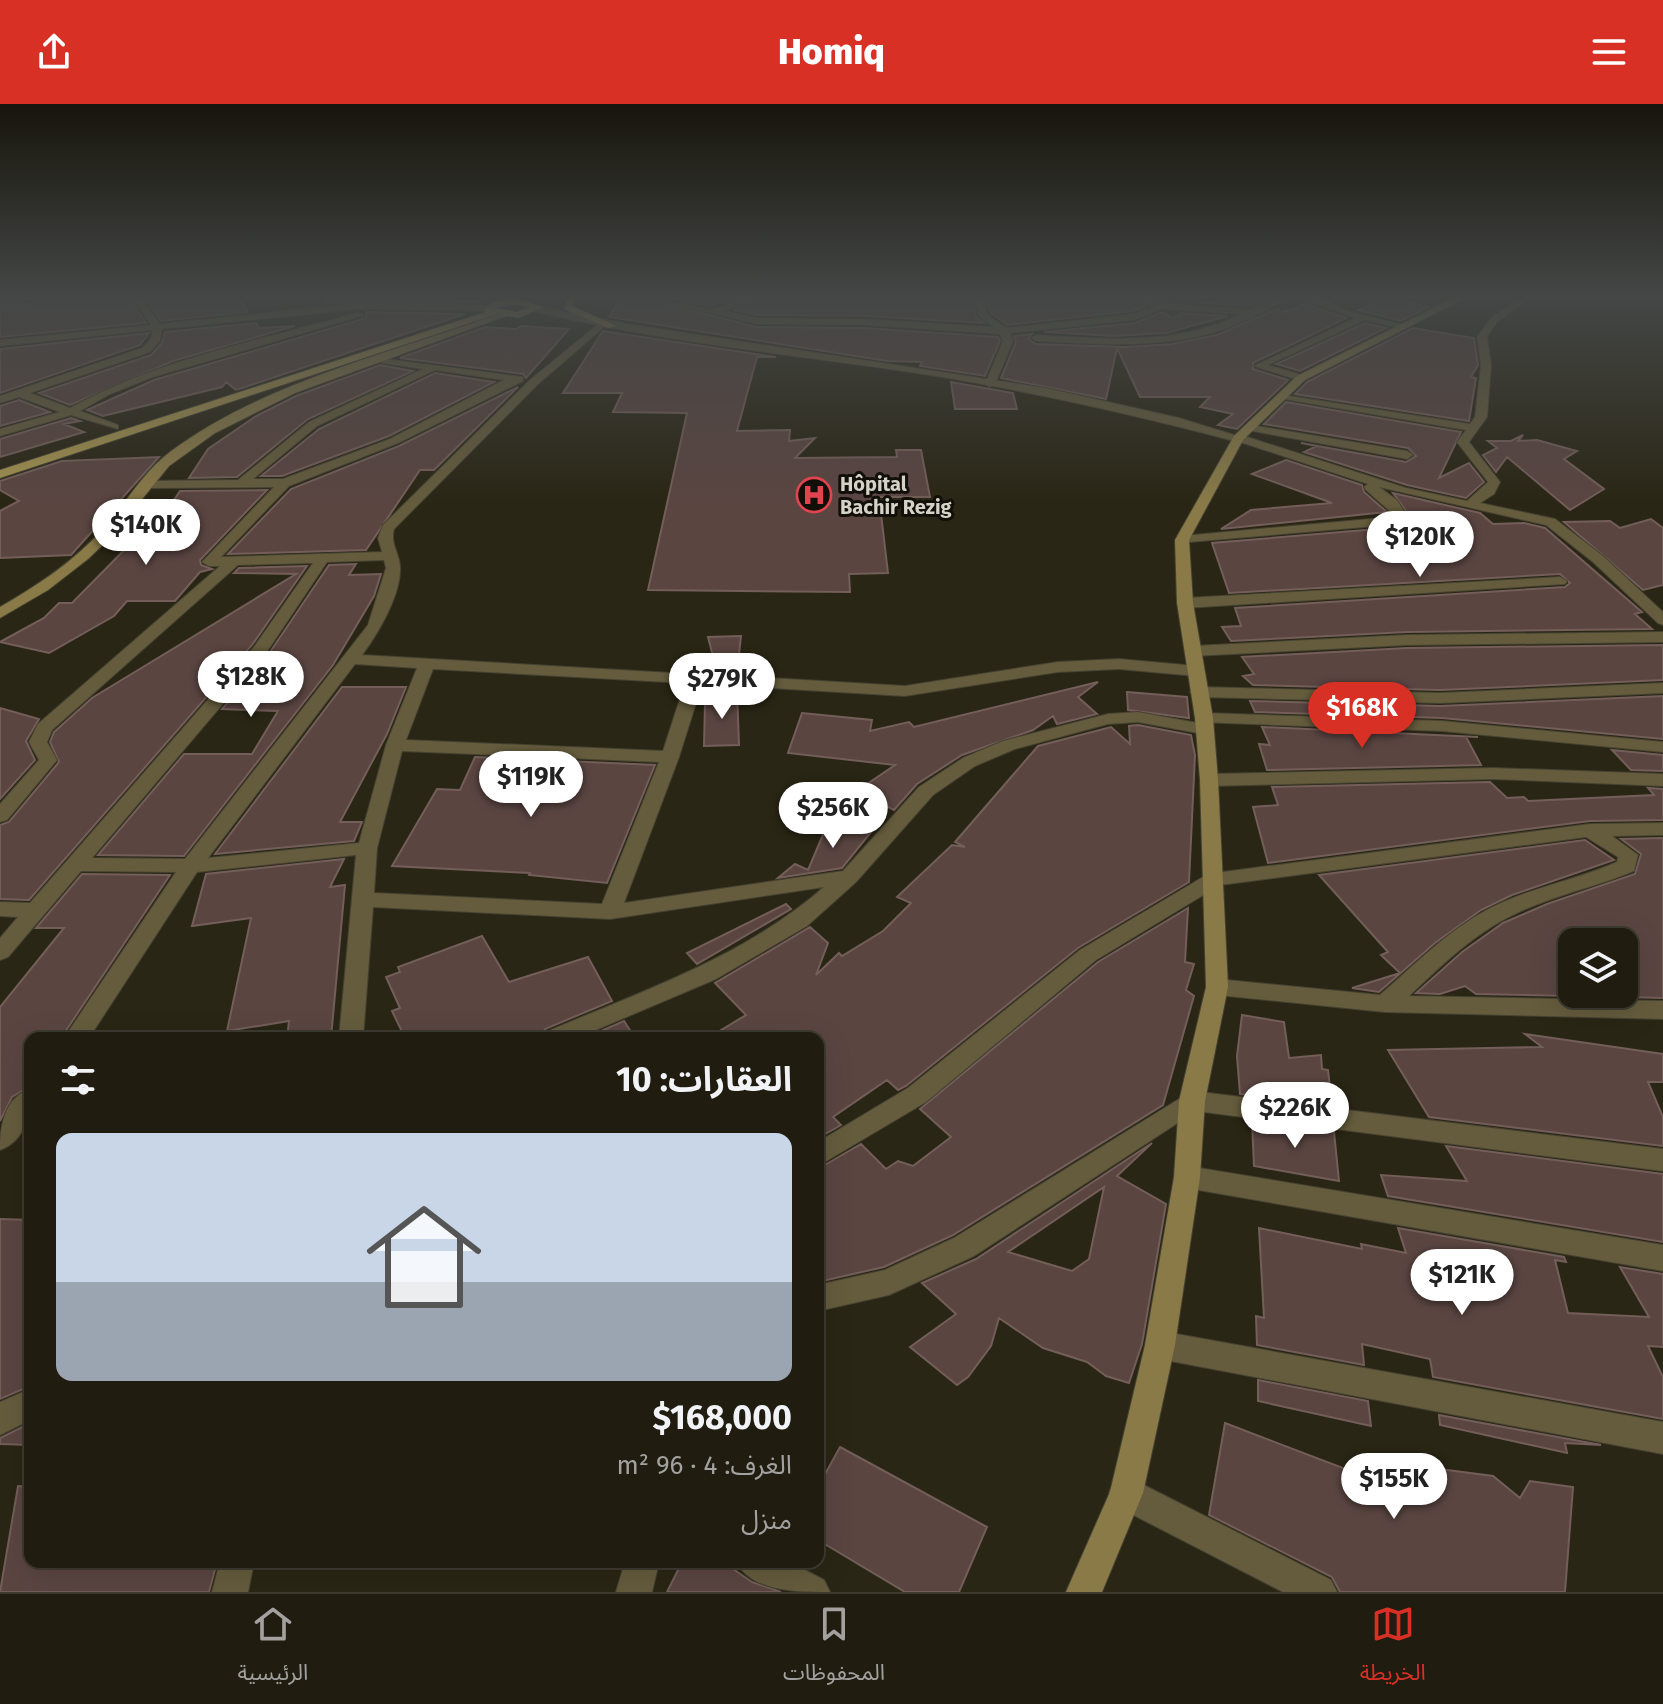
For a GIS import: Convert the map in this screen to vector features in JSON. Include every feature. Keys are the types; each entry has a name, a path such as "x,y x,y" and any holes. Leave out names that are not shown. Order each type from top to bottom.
{"main road":[{"path":"0,465 313,365"},
{"path":"0,474 326,365"},
{"path":"0,613 63,573 105,536 171,458 246,410 367,365"},
{"path":"1084,1592 1126,1493 1160,1345 1187,1177 1192,1101 1217,987 1209,780 1185,603 1182,540 1245,433 1301,378 1326,365"}],"street":[{"path":"0,400 107,365"},
{"path":"0,433 70,412 106,392 182,365"},
{"path":"412,365 534,382"},
{"path":"80,1032 191,866 376,626 393,568 385,538 403,509 555,365"},
{"path":"869,365 990,384 1245,433 1407,455"},
{"path":"990,384 999,365"},
{"path":"1260,365 1301,378"},
{"path":"1468,506 1489,491 1494,482 1463,442 1481,417 1486,365"},
{"path":"239,485 313,424 431,369"},
{"path":"149,484 285,483 394,441 516,378"},
{"path":"21,394 114,427"},
{"path":"1283,398 1475,428"},
{"path":"1245,433 1358,478 1468,506 1550,522 1598,559 1663,620"},
{"path":"1182,540 1384,522 1399,514 1392,503 1358,478"},
{"path":"285,483 209,562 321,561 391,556"},
{"path":"0,952 260,650 321,561"},
{"path":"0,816 48,760 38,742 44,728 232,563"},
{"path":"1185,603 1560,581"},
{"path":"1195,671 1407,640 1663,637"},
{"path":"349,659 696,676 827,688 905,691 1058,667 1119,664 1440,698 1663,688"},
{"path":"352,1032 367,848 395,745 427,662"},
{"path":"610,912 670,757 696,676"},
{"path":"568,1032 708,973 799,921 849,877 926,791 969,762 1009,745 1108,719 1138,717 1203,723 1442,726 1663,747"},
{"path":"395,745 670,757"},
{"path":"1209,780 1430,772 1534,773 1663,780"},
{"path":"824,1151 917,1095 1088,955 1215,879 1590,830 1663,829"},
{"path":"1385,1004 1457,942 1502,910 1536,895 1627,866 1628,855 1590,830"},
{"path":"74,864 191,866 367,848"},
{"path":"364,900 610,912 849,877"},
{"path":"0,909 35,910"},
{"path":"1217,987 1385,1004 1663,1010"},
{"path":"824,1297 889,1282 964,1247 1085,1166 1192,1101 1663,1160"},
{"path":"0,1139 24,1107"},
{"path":"1187,1177 1663,1258"},
{"path":"1160,1345 1663,1438"},
{"path":"0,1419 24,1407"},
{"path":"1126,1493 1319,1592"},
{"path":"230,1592 236,1568"},
{"path":"634,1592 640,1568"},
{"path":"766,1568 812,1592"}],"building":[{"path":"0,365 80,365 0,393"},
{"path":"120,365 163,365 70,405 39,393"},
{"path":"204,365 310,365 236,390 226,382 222,387 103,416 87,410 154,380"},
{"path":"379,365 413,371 308,419 237,477 189,478 208,449 256,416 296,396"},
{"path":"457,365 537,365 526,378 523,374"},
{"path":"581,365 755,365 737,431 790,430 789,441 815,438 795,458 897,457 896,450 921,450 930,497 879,497 888,573 849,574 850,592 648,590 687,413 613,412 622,393 563,393"},
{"path":"920,365 990,365 985,376"},
{"path":"1006,365 1113,365 1106,399 1001,378"},
{"path":"1125,365 1253,365 1253,369 1288,380 1237,429 1218,425 1233,414 1200,407 1210,397 1140,397"},
{"path":"1281,365 1311,365 1300,371"},
{"path":"1340,365 1478,365 1471,377 1476,378 1469,421 1295,394 1307,382"},
{"path":"435,373 494,382 389,436 282,476 261,476 319,429"},
{"path":"951,382 1013,393 1017,409 955,409"},
{"path":"518,387 434,470 420,470 366,550 228,554 291,489 399,446"},
{"path":"19,400 50,412 0,426 0,406"},
{"path":"1286,402 1461,432 1439,478 1469,463 1484,482 1466,498 1407,485 1304,452 1317,446 1301,443 1406,462 1416,456 1408,448 1264,424"},
{"path":"71,418 80,421 64,424 84,432 0,457 0,439"},
{"path":"1523,435 1518,441 1537,440 1577,451 1564,459 1604,489 1570,510 1507,457 1496,472 1483,455 1497,448 1488,441 1511,441"},
{"path":"159,457 71,555 0,558 0,511 19,501 0,490 0,481 62,461"},
{"path":"1286,460 1362,485 1364,492 1387,512 1221,529 1251,510 1332,503 1252,474"},
{"path":"267,490 200,560 201,565 212,569 200,572 175,601 127,601 114,616 49,653 0,642 44,618 59,603 72,603 137,537 150,536 180,491"},
{"path":"1393,493 1480,513 1493,524 1524,523 1545,528 1642,612 1635,614 1652,629 1407,632 1231,641 1222,627 1241,626 1235,608 1565,587 1570,583 1560,574 1229,593 1212,543 1389,528 1409,515"},
{"path":"1651,519 1663,528 1663,585 1643,590 1564,522 1610,521 1620,528"},
{"path":"356,564 349,575 381,574 374,596 333,665 184,856 98,855 184,754 252,754 278,711 222,709 268,655 329,565"},
{"path":"307,566 252,645 29,900 0,899 0,825 9,822 59,762 50,742 54,732 92,698 296,574 234,573 239,568"},
{"path":"741,636 737,673 717,672 708,637"},
{"path":"1663,645 1663,680 1440,690 1253,685 1243,676 1254,674 1242,657 1407,648"},
{"path":"1098,682 1078,697 1097,714 1057,724 1053,716 1033,730 962,755 917,784 894,810 857,791 895,765 788,753 802,713 872,720 870,731 909,722 914,727"},
{"path":"342,687 406,687 387,734 340,822 362,822 354,841 215,854"},
{"path":"722,688 737,689 739,745 704,746 705,703 726,703"},
{"path":"1127,692 1187,697 1189,718 1128,710"},
{"path":"1663,696 1663,739 1442,718 1255,712 1250,701 1440,706"},
{"path":"0,708 39,719 26,741 35,760 0,799"},
{"path":"1129,726 1191,735 1195,755 1189,882 1078,948 906,1086 898,1090 887,1080 833,1117 841,1125 824,1135 824,1032 718,1032 746,1015 715,983 810,927 828,943 816,975 839,953 842,956 883,931 911,903 897,897 952,845 965,847 955,842 1038,746 1111,727 1130,744"},
{"path":"1262,727 1478,737 1466,737 1481,765 1267,770 1259,744 1270,745"},
{"path":"1612,750 1663,755 1663,771 1631,770"},
{"path":"475,757 655,765 607,883 530,873 392,866 437,789 460,790"},
{"path":"1490,782 1507,798 1524,797 1528,801 1654,795 1648,788 1663,789 1663,820 1590,821 1268,863 1253,807 1278,805 1272,787"},
{"path":"834,824 872,831 842,868 778,878 795,864 808,870 825,830"},
{"path":"1663,838 1663,998 1638,997 1638,928 1558,928 1558,996 1476,994 1465,986 1440,994 1416,993 1462,952 1503,923 1547,904 1635,874 1641,854 1621,839"},
{"path":"1585,840 1614,860 1512,895 1481,910 1435,943 1379,992 1352,988 1400,973 1381,955 1388,952 1319,875"},
{"path":"344,859 330,887 345,885 332,1032 288,1032 289,1021 227,1031 251,918 192,926 206,874"},
{"path":"82,874 170,875 65,1032 24,1032 24,1090 12,1097 0,1121 0,1007 64,928 36,928"},
{"path":"786,904 791,909 697,964 687,953"},
{"path":"1188,908 1185,962 1194,964 1186,990 1194,996 1163,1105 953,1235 884,1267 824,1281 824,1166 861,1144 886,1169 898,1161 913,1166 951,1137 920,1109 1098,962"},
{"path":"482,936 509,982 588,957 612,1001 543,1032 402,1032 392,1011 400,1008 386,977 400,972 398,967"},
{"path":"1242,1015 1284,1022 1289,1058 1321,1055 1322,1069 1328,1070 1332,1105 1240,1094 1237,1056"},
{"path":"624,1021 631,1032 599,1032"},
{"path":"1525,1034 1663,1054 1663,1082 1648,1082 1663,1117 1663,1146 1429,1117 1388,1050 1542,1047"},
{"path":"1252,1121 1334,1132 1339,1181 1254,1166"},
{"path":"1152,1143 1117,1176 1166,1204 1142,1344 1129,1383 1106,1376 1087,1362 1043,1348 999,1318 991,1346 968,1377 957,1385 910,1347 956,1314 922,1283 976,1259","holes":["1104,1187 1089,1259 1072,1271 1008,1252"]},
{"path":"1446,1146 1663,1174 1663,1242 1388,1196 1381,1175 1467,1181"},
{"path":"0,1219 24,1220 24,1389 0,1399"},
{"path":"1259,1228 1362,1249 1361,1244 1406,1253 1398,1228 1564,1257 1566,1262 1555,1260 1568,1313 1649,1317 1620,1267 1663,1274 1663,1347 1648,1346 1663,1377 1663,1419 1433,1377 1430,1359 1362,1344 1364,1365 1257,1345 1256,1316 1264,1318"},
{"path":"1258,1380 1368,1401 1371,1426 1258,1401"},
{"path":"1439,1415 1601,1445 1565,1443 1567,1453 1440,1425"},
{"path":"1225,1423 1361,1475 1364,1459 1493,1476 1520,1498 1530,1481 1573,1487 1565,1592 1340,1592 1332,1577 1209,1515"},
{"path":"24,1426 24,1445 0,1444 0,1438"},
{"path":"840,1447 987,1527 959,1592 905,1592 824,1544 824,1476"},
{"path":"18,1486 24,1486 24,1568 215,1568 209,1592 0,1592"},
{"path":"679,1568 732,1568 752,1582 781,1592 667,1592"}],"place":[{"name":"Hôpital Bachir Rezig","path":"814,495"}]}
